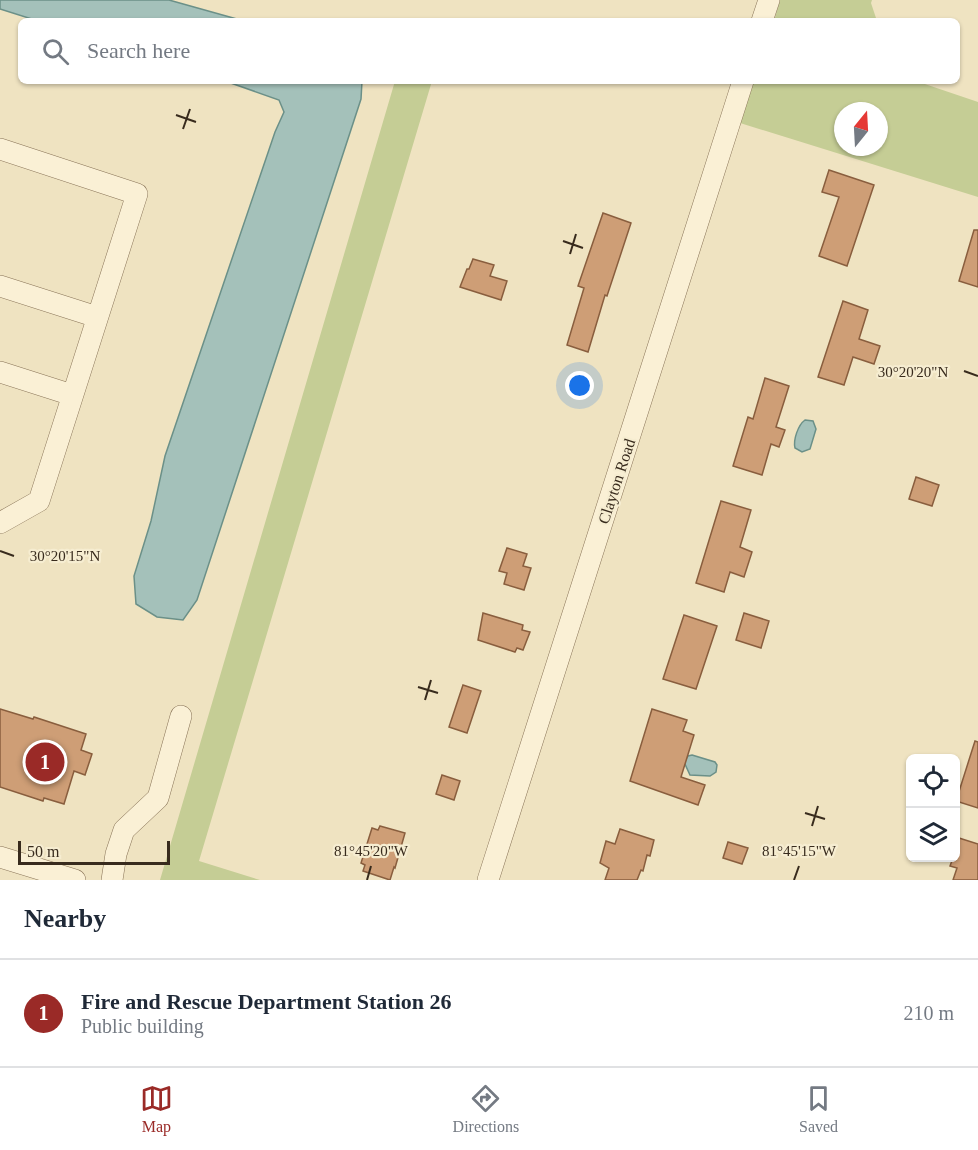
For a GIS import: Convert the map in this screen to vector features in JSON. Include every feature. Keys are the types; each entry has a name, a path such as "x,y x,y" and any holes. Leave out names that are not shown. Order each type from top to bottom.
{"street":[{"name":"Clayton Road","path":"488,880 742,84"},
{"path":"0,149 137,194 39,501 0,523"},
{"path":"0,286 97,317"},
{"path":"0,372 72,395"},
{"path":"112,880 116,855 124,830 158,798 181,716"},
{"path":"0,857 75,880"}],"green space":[{"path":"780,0 872,0 876,18 775,18"},
{"path":"394,84 431,84 199,861 260,880 160,880"},
{"path":"753,84 925,84 978,102 978,197 846,156 888,156 888,102 834,102 834,152 740,123"}],"water":[{"path":"0,0 169,0 233,18 28,18 0,9"},
{"path":"234,84 362,84 361,99 197,600 183,620 157,617 136,604 134,576 151,521 165,456 275,132 284,112 279,100"},
{"path":"805,420 813,421 816,429 810,449 802,452 795,448 795,441 798,429"},
{"path":"692,755 715,762 716,772 710,776 690,775 684,762 688,756"}],"building":[{"path":"829,170 874,185 847,266 819,256 839,197 822,192"},
{"path":"603,213 631,223 607,296 605,295 588,352 567,345 584,288 578,286"},
{"path":"974,230 978,230 978,287 959,281"},
{"path":"473,259 494,265 490,276 507,281 501,300 460,287"},
{"path":"843,301 868,310 859,339 880,346 874,364 853,357 844,385 818,377"},
{"path":"765,378 789,386 776,427 785,430 779,447 771,444 762,475 733,466 748,417 753,419"},
{"path":"916,477 939,485 932,506 909,499"},
{"path":"721,501 751,510 740,547 752,552 744,577 730,572 724,592 696,583"},
{"path":"507,548 527,554 523,566 531,568 524,590 504,584 507,573 499,571"},
{"path":"483,613 523,625 522,630 530,632 523,650 517,648 515,652 478,640"},
{"path":"744,613 769,621 761,648 736,640"},
{"path":"684,615 717,626 696,689 663,679"},
{"path":"463,685 481,691 467,733 449,727"},
{"path":"0,709 33,719 34,717 86,734 81,750 92,754 85,775 74,771 64,804 44,798 43,801 0,787"},
{"path":"652,709 687,720 683,731 694,735 681,777 705,785 698,805 630,781"},
{"path":"975,741 978,742 978,808 960,802 960,788"},
{"path":"442,775 460,781 454,800 436,794"},
{"path":"380,826 405,833 390,880 363,871 365,865 361,863 372,828 378,830"},
{"path":"620,829 654,840 650,856 647,855 643,871 641,870 637,880 605,880 609,868 600,863 606,841 615,844"},
{"path":"960,838 978,844 978,880 953,880 957,868 950,866 952,862 960,862"},
{"path":"728,842 748,848 742,864 723,858"}],"place":[{"name":"Fire and Rescue Department Station 26","path":"45,762"}]}
